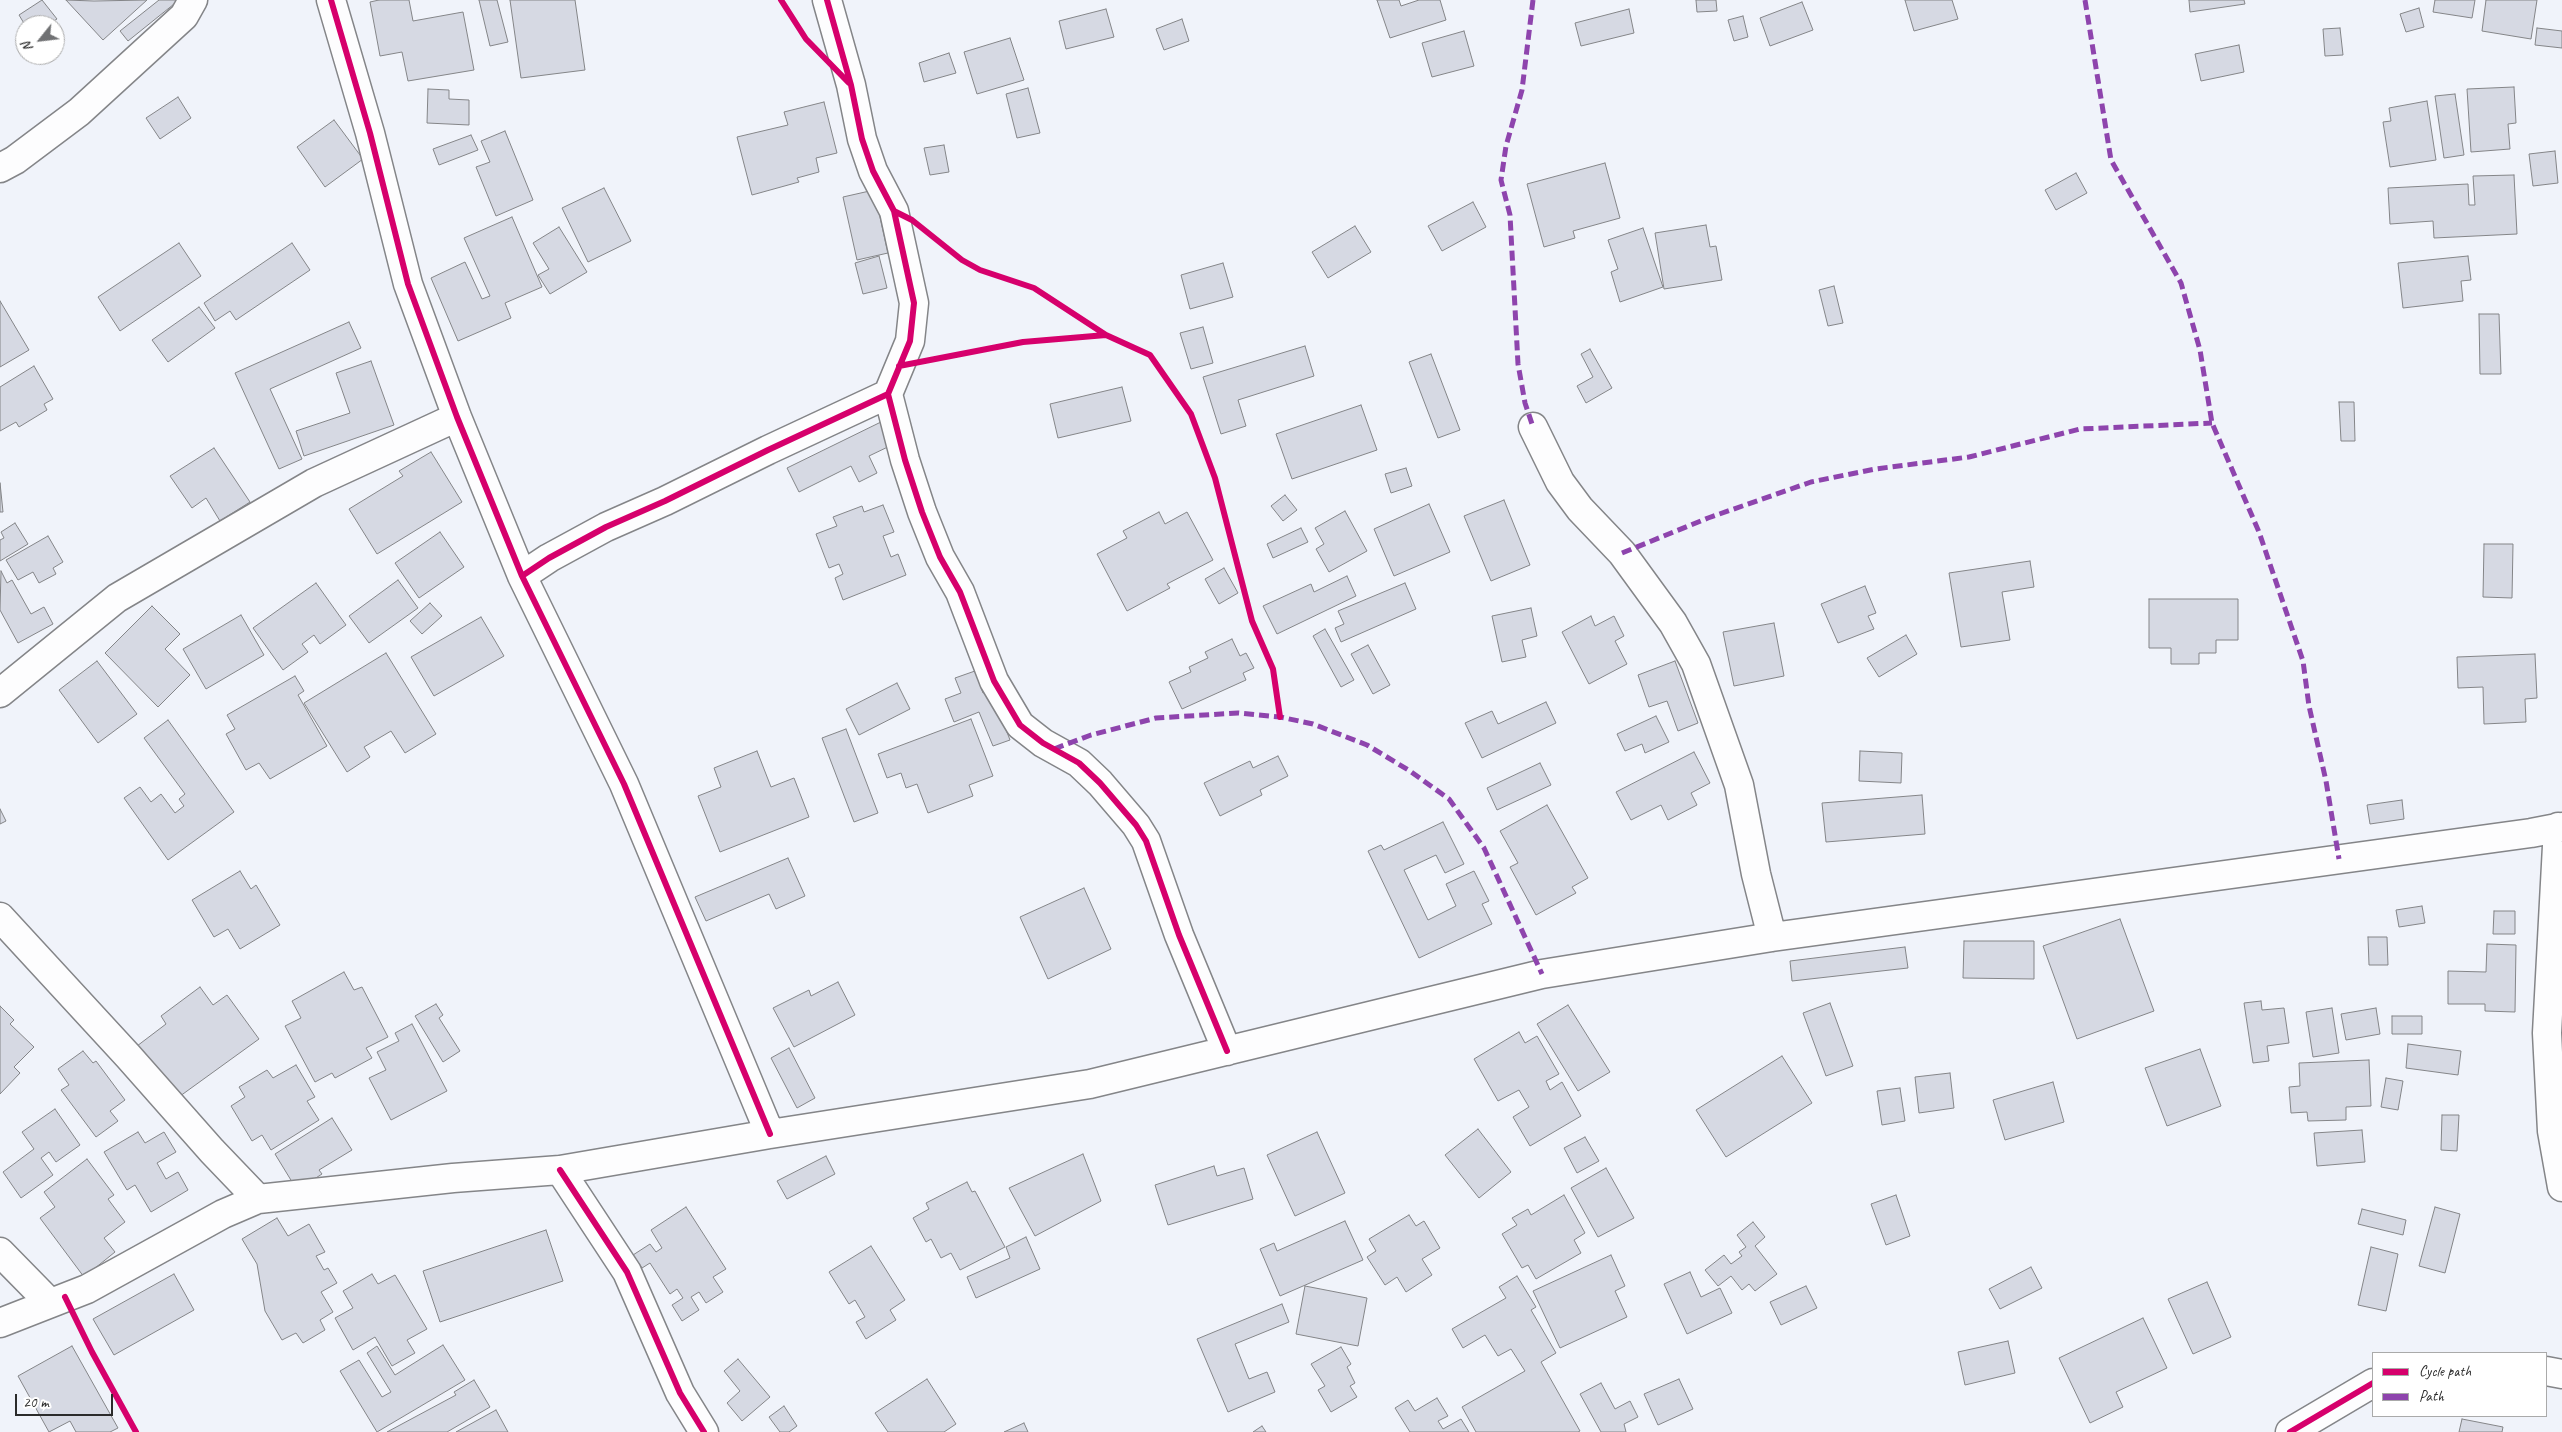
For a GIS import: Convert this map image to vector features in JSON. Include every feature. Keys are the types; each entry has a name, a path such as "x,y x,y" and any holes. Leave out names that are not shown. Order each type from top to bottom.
{"street":[{"path":"0,168 15,160 79,112 184,16 193,0"},
{"path":"331,0 370,133 408,284 456,417 522,576 624,784 770,1134"},
{"path":"827,0 852,86 864,147 872,172 894,211 913,295 910,341 888,394 905,460 922,512 940,557 960,592 994,681 1020,725 1043,743 1079,763 1100,783 1136,824 1146,841 1179,935 1227,1051"},
{"path":"522,576 549,558 606,527 665,501 888,394"},
{"path":"0,693 117,598 314,483 456,417"},
{"path":"1533,427 1560,482 1580,509 1622,553 1673,623 1693,657 1739,785 1756,874 1772,937"},
{"path":"0,1323 87,1289 222,1214 258,1199 453,1178 560,1170 770,1134 1090,1084 1542,974 1772,937 2531,833 2560,827 2547,1033 2552,1131 2562,1187"},
{"path":"0,917 128,1056 212,1151 258,1199"},
{"path":"560,1170 627,1272 680,1393 704,1432"},
{"path":"0,1252 50,1303"},
{"path":"2547,1371 2562,1374"},
{"path":"2290,1432 2372,1384"}],"building":[{"path":"42,0 54,15 19,15"},
{"path":"66,0 94,1 147,0 103,40"},
{"path":"159,0 179,0 128,41 120,31"},
{"path":"379,0 409,0 413,21 463,12 474,70 408,81 402,52 380,56 370,2"},
{"path":"479,0 497,0 508,42 490,46"},
{"path":"510,0 575,0 585,70 521,78"},
{"path":"1377,0 1399,0 1401,6 1419,0 1440,0 1446,20 1390,38"},
{"path":"1696,0 1716,0 1717,11 1697,12"},
{"path":"1905,0 1952,0 1958,19 1914,31"},
{"path":"2189,0 2244,0 2245,4 2190,12"},
{"path":"2435,0 2475,0 2472,18 2433,12"},
{"path":"2486,0 2537,0 2531,39 2482,31"},
{"path":"1802,2 1813,30 1770,46 1760,18"},
{"path":"2419,8 2424,27 2406,32 2400,14"},
{"path":"1106,9 1114,37 1066,49 1059,21"},
{"path":"1629,9 1634,33 1581,46 1575,23"},
{"path":"1743,16 1748,37 1734,41 1728,20"},
{"path":"1182,19 1189,41 1164,50 1156,29"},
{"path":"2340,28 2343,55 2325,56 2323,29"},
{"path":"2537,28 2562,31 2562,48 2535,45"},
{"path":"1464,31 1474,66 1432,77 1422,43"},
{"path":"1010,38 1024,80 977,94 964,52"},
{"path":"2239,45 2244,72 2201,81 2195,54"},
{"path":"949,53 956,73 924,82 919,63"},
{"path":"2514,87 2516,123 2508,124 2510,149 2471,152 2467,89"},
{"path":"1028,88 1040,133 1017,138 1006,94"},
{"path":"428,89 449,90 449,99 469,100 469,125 427,123"},
{"path":"2455,94 2464,155 2444,158 2435,96"},
{"path":"178,97 191,118 160,139 146,118"},
{"path":"2427,101 2436,160 2390,167 2383,122 2391,121 2389,108"},
{"path":"824,102 837,153 816,158 819,172 797,178 799,182 752,195 737,137 788,125 784,112"},
{"path":"334,120 363,159 325,187 297,147"},
{"path":"505,131 533,200 496,216 476,167 490,162 481,141"},
{"path":"471,135 478,150 439,165 433,149"},
{"path":"944,145 949,172 930,175 924,148"},
{"path":"2555,151 2558,183 2533,186 2529,154"},
{"path":"1605,163 1620,218 1573,231 1575,238 1544,247 1527,184"},
{"path":"2076,173 2087,193 2056,210 2045,190"},
{"path":"2514,175 2517,234 2434,238 2433,221 2390,224 2388,188 2468,184 2469,205 2475,205 2473,176"},
{"path":"604,188 631,241 588,262 562,208"},
{"path":"874,190 888,253 857,260 843,197"},
{"path":"1473,202 1486,227 1442,251 1428,226"},
{"path":"512,217 542,287 505,303 511,318 458,341 431,278 465,262 482,299 490,296 464,238"},
{"path":"1706,225 1710,247 1716,246 1722,280 1664,289 1655,233"},
{"path":"1355,226 1371,252 1328,278 1312,252"},
{"path":"559,227 587,272 550,294 538,275 549,269 533,243"},
{"path":"1643,228 1663,287 1620,302 1611,272 1618,269 1608,240"},
{"path":"179,243 201,276 120,331 98,297"},
{"path":"292,243 310,270 236,320 230,311 215,321 204,303"},
{"path":"879,256 887,288 863,294 855,263"},
{"path":"2468,256 2471,280 2461,281 2463,301 2403,308 2398,263"},
{"path":"1223,263 1233,297 1190,309 1181,275"},
{"path":"1834,286 1843,323 1828,326 1819,290"},
{"path":"0,301 29,350 0,367"},
{"path":"199,307 215,328 168,362 152,340"},
{"path":"2479,314 2499,314 2501,374 2480,374"},
{"path":"349,322 361,348 270,389 302,459 279,469 235,373"},
{"path":"1203,327 1213,363 1191,369 1180,333"},
{"path":"1305,346 1314,376 1238,400 1246,426 1221,434 1203,377"},
{"path":"1590,349 1612,388 1586,403 1577,386 1593,377 1581,354"},
{"path":"1431,354 1460,430 1438,438 1409,362"},
{"path":"371,361 394,425 304,456 296,431 350,413 336,373"},
{"path":"34,366 53,399 44,404 47,410 19,427 16,422 0,431 0,387"},
{"path":"1122,387 1131,421 1058,438 1050,404"},
{"path":"2339,402 2354,402 2355,441 2341,441"},
{"path":"1361,405 1377,450 1292,479 1276,434"},
{"path":"883,421 894,444 869,456 877,473 859,482 851,466 799,492 787,468"},
{"path":"214,448 250,502 220,521 206,498 192,508 170,476"},
{"path":"431,452 462,502 377,554 349,509 403,476 399,471"},
{"path":"1406,468 1412,486 1391,493 1385,474"},
{"path":"0,483 3,512 0,512"},
{"path":"1285,495 1297,510 1283,521 1271,506"},
{"path":"1504,500 1530,565 1491,581 1464,516"},
{"path":"1429,504 1450,552 1394,576 1374,529"},
{"path":"883,505 894,532 883,536 891,557 898,554 906,575 843,600 835,578 843,574 839,564 829,568 816,534 837,526 833,517 862,506 864,512"},
{"path":"1345,511 1367,551 1329,572 1316,549 1324,544 1315,528"},
{"path":"1159,512 1165,524 1187,512 1213,560 1167,584 1170,588 1127,611 1097,554 1127,538 1123,531"},
{"path":"15,523 28,544 0,561 0,540 4,538 1,532"},
{"path":"1301,528 1308,542 1273,558 1267,544"},
{"path":"440,532 464,567 419,598 395,563"},
{"path":"48,536 63,562 53,568 56,574 39,583 33,572 18,580 6,560"},
{"path":"2484,544 2513,544 2512,598 2483,597"},
{"path":"2030,561 2034,587 2002,592 2010,640 1961,647 1949,573"},
{"path":"1224,568 1238,593 1219,604 1205,579"},
{"path":"1,571 7,583 12,580 31,614 44,607 53,624 18,643 0,610"},
{"path":"1347,576 1356,596 1277,634 1263,606 1311,584 1314,592"},
{"path":"398,580 418,608 369,643 349,616"},
{"path":"316,583 346,625 320,644 314,635 302,644 308,652 283,670 253,628"},
{"path":"1405,583 1416,609 1341,642 1335,628 1344,624 1338,611"},
{"path":"1865,586 1876,613 1868,616 1874,629 1838,643 1821,604"},
{"path":"2149,599 2238,599 2238,640 2216,640 2216,653 2199,653 2199,664 2171,664 2171,648 2149,648"},
{"path":"430,603 442,616 422,634 410,621"},
{"path":"152,606 180,634 165,649 190,675 158,707 105,653"},
{"path":"1531,608 1537,636 1522,640 1526,657 1502,662 1492,616"},
{"path":"241,615 264,655 206,689 183,649"},
{"path":"1591,616 1595,626 1614,616 1624,636 1615,641 1627,664 1589,684 1562,632"},
{"path":"481,617 504,656 434,696 411,657"},
{"path":"1774,623 1784,676 1734,686 1723,632"},
{"path":"1325,629 1354,680 1341,687 1313,636"},
{"path":"1906,635 1917,654 1879,677 1867,658"},
{"path":"1232,639 1240,656 1246,653 1254,668 1243,673 1246,680 1182,709 1169,682 1191,672 1189,667 1208,658 1205,652"},
{"path":"1368,645 1390,685 1373,694 1351,654"},
{"path":"386,653 436,734 405,753 391,731 364,747 370,757 347,772 304,703"},
{"path":"2535,654 2537,698 2525,699 2526,722 2484,724 2483,687 2458,688 2457,657"},
{"path":"97,661 137,714 98,743 59,690"},
{"path":"1675,661 1698,723 1678,731 1667,701 1649,707 1638,675"},
{"path":"975,671 983,693 991,690 1010,740 993,746 979,712 954,722 945,699 961,693 955,678"},
{"path":"295,676 304,691 298,695 327,746 270,779 259,763 246,770 226,734 235,729 227,715"},
{"path":"897,683 910,709 859,735 846,709"},
{"path":"1546,702 1556,723 1482,758 1465,723 1492,711 1498,724"},
{"path":"1656,716 1669,742 1645,753 1642,744 1625,751 1617,734"},
{"path":"971,719 993,776 969,785 973,796 928,813 917,784 906,788 901,773 887,778 878,754"},
{"path":"168,720 234,812 168,860 124,798 140,787 151,802 161,794 175,813 184,806 179,799 185,794 144,738"},
{"path":"846,729 878,813 854,822 822,738"},
{"path":"757,751 771,787 794,778 809,817 720,852 698,796 721,787 714,768"},
{"path":"1860,751 1902,753 1901,783 1859,781"},
{"path":"1694,752 1710,783 1691,793 1697,805 1668,820 1661,805 1631,820 1616,792"},
{"path":"1278,756 1288,776 1260,790 1262,795 1220,816 1204,783 1250,761 1253,768"},
{"path":"1540,763 1551,785 1497,810 1487,788"},
{"path":"1922,795 1925,834 1826,842 1822,803"},
{"path":"2402,800 2404,819 2370,824 2367,805"},
{"path":"1547,805 1588,878 1572,887 1576,893 1536,915 1510,867 1518,863 1500,831"},
{"path":"0,809 6,821 0,824"},
{"path":"1443,822 1464,864 1445,873 1436,855 1404,870 1428,920 1456,906 1446,884 1474,871 1489,901 1482,904 1492,924 1419,958 1368,851 1381,845 1384,850"},
{"path":"788,858 805,896 776,909 769,894 706,921 695,897"},
{"path":"240,871 251,889 256,885 280,925 240,949 228,929 214,937 192,900"},
{"path":"1084,888 1111,949 1048,979 1020,917"},
{"path":"2422,906 2425,923 2399,927 2396,910"},
{"path":"2494,911 2515,911 2515,934 2493,934"},
{"path":"2120,919 2154,1011 2077,1039 2043,946"},
{"path":"2368,937 2387,937 2388,965 2369,965"},
{"path":"1964,941 2034,941 2034,979 1963,978"},
{"path":"2487,944 2516,945 2515,1012 2485,1011 2485,1004 2448,1004 2448,971 2486,972"},
{"path":"1905,947 1908,968 1792,981 1790,961"},
{"path":"344,972 354,990 362,987 388,1037 366,1048 372,1058 335,1078 332,1073 315,1082 285,1026 301,1018 292,1001"},
{"path":"838,982 855,1015 794,1047 773,1008 809,990 811,996"},
{"path":"200,987 213,1005 227,995 259,1039 176,1099 137,1046 166,1024 161,1016"},
{"path":"2261,1001 2262,1010 2284,1008 2289,1043 2267,1046 2269,1061 2253,1063 2244,1003"},
{"path":"1830,1003 1853,1066 1826,1076 1803,1013"},
{"path":"436,1004 443,1015 439,1018 460,1051 443,1062 415,1016"},
{"path":"1568,1005 1610,1072 1578,1091 1537,1024"},
{"path":"0,1006 14,1020 10,1024 34,1047 14,1067 20,1073 0,1094"},
{"path":"2332,1008 2339,1053 2313,1057 2306,1012"},
{"path":"2376,1008 2380,1034 2346,1040 2341,1014"},
{"path":"2392,1016 2422,1016 2422,1034 2392,1034"},
{"path":"412,1024 447,1091 391,1120 369,1078 386,1070 377,1052 399,1041 395,1033"},
{"path":"1519,1032 1525,1043 1537,1036 1559,1074 1546,1081 1550,1090 1562,1082 1581,1116 1530,1146 1513,1117 1529,1107 1519,1090 1498,1101 1474,1059"},
{"path":"2408,1044 2461,1051 2458,1075 2406,1068"},
{"path":"789,1048 815,1098 797,1108 771,1058"},
{"path":"2200,1049 2221,1106 2167,1126 2145,1068"},
{"path":"83,1051 93,1063 96,1061 125,1100 110,1111 118,1121 96,1137 61,1090 69,1085 58,1069"},
{"path":"1782,1056 1812,1103 1726,1157 1696,1110"},
{"path":"2369,1060 2371,1106 2346,1107 2346,1120 2308,1121 2307,1112 2291,1113 2289,1087 2300,1086 2299,1063"},
{"path":"296,1065 315,1097 307,1101 319,1120 271,1150 262,1135 252,1141 231,1106 245,1097 239,1087 267,1070 273,1078"},
{"path":"1950,1073 1954,1108 1919,1113 1915,1077"},
{"path":"2386,1078 2403,1081 2398,1110 2381,1107"},
{"path":"2053,1082 2064,1122 2005,1140 1993,1100"},
{"path":"1900,1088 1905,1121 1882,1125 1877,1091"},
{"path":"55,1109 80,1145 56,1162 49,1152 41,1158 53,1175 21,1198 3,1172 34,1149 22,1132"},
{"path":"2442,1115 2459,1115 2457,1151 2441,1150"},
{"path":"332,1118 352,1150 319,1170 322,1174 297,1190 275,1154"},
{"path":"1478,1129 1511,1172 1479,1198 1445,1155"},
{"path":"2362,1130 2365,1162 2317,1166 2314,1133"},
{"path":"138,1132 145,1143 164,1132 176,1152 157,1163 166,1179 178,1172 188,1190 151,1212 135,1185 127,1190 104,1152"},
{"path":"1317,1132 1345,1193 1295,1216 1267,1155"},
{"path":"1585,1137 1599,1161 1577,1173 1564,1148"},
{"path":"1083,1154 1101,1201 1035,1236 1009,1188"},
{"path":"826,1156 835,1174 787,1199 777,1181"},
{"path":"87,1159 114,1195 108,1199 125,1222 104,1238 115,1252 84,1277 40,1218 55,1207 44,1192"},
{"path":"1214,1166 1217,1176 1244,1168 1253,1199 1168,1225 1155,1185"},
{"path":"1606,1168 1634,1218 1598,1237 1571,1188"},
{"path":"967,1182 972,1192 975,1191 1005,1247 960,1270 951,1253 941,1258 931,1239 926,1242 913,1218 929,1209 926,1203"},
{"path":"1564,1195 1585,1233 1574,1240 1581,1253 1536,1279 1528,1265 1522,1268 1502,1234 1517,1225 1512,1218 1528,1209 1531,1215"},
{"path":"1896,1195 1910,1236 1886,1245 1871,1204"},
{"path":"686,1207 726,1269 713,1277 723,1292 706,1303 699,1292 691,1297 699,1310 682,1321 672,1305 683,1298 677,1289 670,1294 650,1263 642,1268 633,1255 650,1244 656,1252 662,1248 651,1230"},
{"path":"2435,1207 2460,1214 2445,1273 2419,1266"},
{"path":"2362,1209 2406,1220 2403,1235 2358,1224"},
{"path":"1409,1215 1416,1226 1424,1221 1440,1248 1422,1259 1432,1275 1406,1292 1397,1277 1385,1285 1367,1257 1376,1251 1369,1239"},
{"path":"277,1218 288,1236 309,1224 325,1252 316,1256 324,1270 328,1268 337,1283 321,1292 333,1312 320,1320 325,1330 303,1343 296,1333 282,1340 265,1311 257,1264 242,1239"},
{"path":"1345,1221 1363,1260 1280,1296 1260,1249 1274,1243 1277,1251"},
{"path":"1753,1222 1765,1237 1755,1246 1777,1274 1755,1291 1749,1284 1742,1290 1731,1276 1718,1286 1705,1270 1724,1255 1731,1264 1742,1256 1739,1252 1746,1247 1737,1235"},
{"path":"546,1230 563,1281 440,1322 423,1271"},
{"path":"1026,1237 1040,1269 976,1298 967,1277 1010,1258 1006,1247"},
{"path":"871,1246 905,1300 890,1310 896,1320 866,1339 856,1322 865,1317 855,1300 849,1304 829,1272"},
{"path":"2371,1247 2398,1254 2386,1311 2358,1305"},
{"path":"1611,1255 1625,1286 1615,1291 1627,1317 1560,1348 1533,1291"},
{"path":"2031,1267 2042,1288 2000,1309 1989,1289"},
{"path":"1690,1272 1701,1297 1720,1288 1732,1313 1687,1334 1664,1284"},
{"path":"174,1274 194,1310 114,1355 93,1319"},
{"path":"372,1274 378,1284 395,1275 427,1329 407,1340 415,1353 392,1366 375,1337 353,1350 335,1318 353,1308 343,1291"},
{"path":"1517,1276 1536,1307 1531,1310 1556,1353 1541,1362 1580,1431 1578,1432 1476,1432 1462,1407 1525,1371 1511,1349 1498,1356 1485,1335 1463,1348 1452,1329 1506,1298 1499,1287"},
{"path":"2207,1282 2231,1337 2193,1354 2168,1299"},
{"path":"1305,1286 1367,1298 1358,1346 1296,1334"},
{"path":"1806,1286 1817,1308 1781,1325 1770,1302"},
{"path":"1282,1304 1289,1322 1235,1344 1249,1379 1267,1372 1275,1392 1228,1412 1197,1339"},
{"path":"2143,1318 2167,1368 2116,1392 2123,1407 2090,1423 2059,1358"},
{"path":"2008,1341 2015,1373 1965,1385 1958,1352"},
{"path":"443,1345 465,1380 377,1432 340,1371 359,1360 382,1397 391,1392 367,1353 377,1346 395,1375"},
{"path":"72,1346 118,1428 110,1432 76,1432 70,1421 49,1432 18,1376"},
{"path":"1341,1347 1351,1364 1347,1367 1355,1383 1350,1386 1357,1397 1331,1412 1318,1390 1325,1386 1311,1364"},
{"path":"738,1359 770,1397 742,1421 727,1403 740,1391 724,1371"},
{"path":"927,1379 956,1424 944,1432 888,1432 875,1413"},
{"path":"1679,1379 1693,1409 1658,1425 1644,1394"},
{"path":"474,1380 490,1407 447,1432 387,1432 456,1395 454,1392"},
{"path":"1601,1383 1615,1409 1630,1401 1638,1417 1624,1424 1626,1432 1601,1432 1580,1394"},
{"path":"1437,1398 1448,1416 1438,1421 1443,1429 1461,1419 1469,1432 1410,1432 1395,1408 1408,1400 1415,1411"},
{"path":"784,1406 797,1426 789,1432 780,1432 769,1417"},
{"path":"496,1410 508,1432 456,1432"},
{"path":"2462,1419 2503,1427 2502,1432 2459,1432"},
{"path":"1024,1423 1028,1432 1004,1432"},
{"path":"1262,1426 1266,1432 1253,1432"}],"marked path":[{"path":"1533,0 1522,90 1506,146 1501,180 1510,215 1518,364 1525,403 1533,427"},
{"path":"2085,0 2111,160 2181,283 2200,350 2212,423 2259,532 2303,661 2309,706 2326,781 2339,859"},
{"path":"1622,553 1708,518 1811,482 1875,469 1969,457 2080,429 2212,423"},
{"path":"1054,749 1091,735 1156,718 1238,713 1280,717 1313,724 1367,745 1410,771 1449,799 1484,848 1542,974"}],"cycle path":[{"path":"331,0 370,133 408,284 457,417 522,576 624,784 770,1134"},
{"path":"781,0 806,39 849,83"},
{"path":"522,576 549,558 606,527 665,501 888,394 910,341 914,303 894,211 873,171 862,139 851,85 827,0"},
{"path":"894,211 912,220 962,260 980,270 1034,288 1106,335"},
{"path":"899,366 1023,342 1106,335 1150,355 1191,414 1215,478 1252,621 1273,669 1280,717"},
{"path":"888,394 905,460 922,512 940,557 960,592 994,681 1020,725 1043,743 1079,763 1100,783 1136,825 1146,841 1179,935 1227,1051"},
{"path":"560,1170 627,1272 680,1393 704,1432"},
{"path":"65,1297 92,1352 136,1432"},
{"path":"2290,1432 2372,1384"}]}
